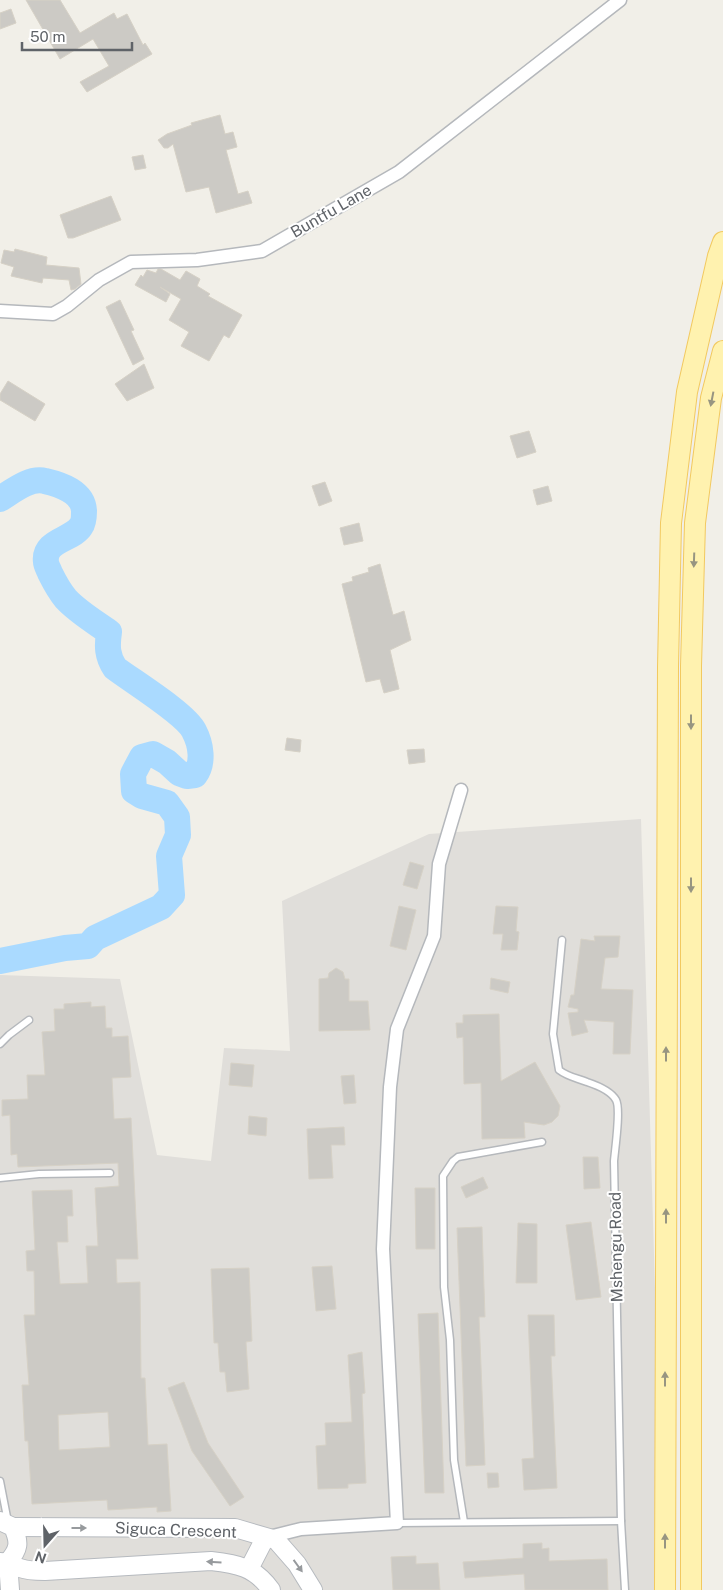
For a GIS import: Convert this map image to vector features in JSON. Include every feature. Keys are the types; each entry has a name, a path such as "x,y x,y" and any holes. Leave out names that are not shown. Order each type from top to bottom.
{"main road":[{"path":"665,1590 668,687 672,523 687,392 718,256 723,242"},
{"path":"691,1590 691,666 695,523 711,398 723,351"}],"street":[{"name":"Buntfu Lane","path":"0,311 53,314 67,306 98,280 132,262 198,260 262,251 399,172 620,0"},
{"path":"249,1569 265,1538 301,1529 397,1522 383,1249 390,1087 398,1030 434,936 439,864 461,790"},
{"path":"7,1525 19,1540 15,1554 4,1562 10,1590"},
{"name":"Siguca Crescent","path":"7,1525 235,1528 276,1540 297,1564 313,1590"},
{"name":"Siguca Crescent","path":"4,1562 33,1571 45,1571 211,1561 235,1564 249,1569 261,1577 271,1590"},
{"path":"18,1590 26,1580 45,1571"}],"lane":[{"name":"Mshengu Road","path":"562,940 553,1034 559,1070 566,1075 602,1089 615,1097 619,1107 614,1161 621,1521 625,1590"},
{"path":"0,1044 30,1020"},
{"path":"464,1522 454,1460 450,1340 444,1287 443,1176 458,1157 542,1142"},
{"path":"0,1178 39,1174 110,1173"},
{"path":"0,1481 7,1525"},
{"path":"397,1522 621,1521"}],"shaded area":[{"path":"641,819 664,1590 0,1590 0,975 120,979 157,1155 211,1161 224,1048 290,1051 282,901 429,834"}],"building":[{"path":"26,0 60,0 80,33 114,13 117,19 127,14 143,45 145,43 152,54 87,92 80,82 109,66 93,39 60,59"},
{"path":"11,9 16,23 0,29 0,13"},
{"path":"220,115 225,134 233,132 237,147 226,150 238,194 248,191 252,203 216,213 209,187 186,192 173,144 168,148 164,148 158,140 167,134 192,125 191,123"},
{"path":"143,155 146,168 135,170 132,157"},
{"path":"111,196 121,220 73,238 68,238 60,215"},
{"path":"15,249 47,257 46,265 79,268 81,284 71,290 69,280 43,278 42,283 11,276 14,267 1,263 4,250 14,252"},
{"path":"158,269 180,280 186,271 200,279 197,286 210,294 208,296 242,315 229,338 224,335 209,361 181,346 189,332 169,320 181,299 160,287 170,294 166,302 135,285 141,275 143,277 147,270 156,273"},
{"path":"120,300 134,330 131,331 144,359 133,365 106,307"},
{"path":"144,364 154,388 127,401 115,384"},
{"path":"8,381 45,404 35,421 0,400 0,394"},
{"path":"529,431 536,452 517,458 510,436"},
{"path":"325,482 332,501 319,506 312,486"},
{"path":"548,486 552,501 537,505 533,490"},
{"path":"359,523 363,541 344,545 340,528"},
{"path":"380,564 393,615 404,611 411,640 390,650 399,689 384,693 380,679 366,682 342,584 353,581 352,577 369,572 368,568"},
{"path":"287,738 301,740 300,752 285,750"},
{"path":"424,749 425,762 409,764 407,750"},
{"path":"410,862 424,866 417,889 403,885"},
{"path":"399,906 416,910 406,950 390,946"},
{"path":"496,906 518,907 516,931 519,932 517,950 501,950 503,934 493,934"},
{"path":"594,936 620,936 618,957 605,958 601,989 633,990 630,1054 613,1054 614,1022 584,1020 588,1032 572,1036 568,1013 578,1012 578,1009 568,1007 571,995 574,995 581,939 595,941"},
{"path":"336,968 343,972 345,979 349,979 349,1001 368,1001 370,1030 319,1031 319,979 328,978 329,973"},
{"path":"491,978 510,982 508,993 490,989"},
{"path":"91,1002 91,1007 105,1006 106,1028 112,1028 112,1037 128,1036 131,1077 112,1078 114,1119 131,1118 138,1259 116,1259 117,1283 140,1282 141,1378 145,1378 148,1445 167,1444 171,1511 157,1512 157,1507 108,1510 107,1500 32,1504 28,1441 25,1441 22,1385 29,1385 24,1315 35,1315 34,1271 27,1271 26,1251 35,1250 32,1191 72,1190 73,1216 67,1216 68,1242 57,1242 60,1284 88,1283 86,1246 98,1246 95,1188 119,1186 118,1163 18,1167 17,1154 11,1155 10,1115 2,1116 2,1100 28,1099 27,1075 45,1075 42,1032 55,1031 54,1009 64,1009 64,1004","holes":["108,1412 110,1447 59,1450 58,1415"]},
{"path":"499,1014 501,1081 535,1062 560,1106 558,1116 552,1122 544,1125 524,1122 525,1138 482,1139 481,1083 464,1084 463,1037 457,1038 456,1023 463,1023 463,1015"},
{"path":"231,1063 254,1065 252,1087 229,1085"},
{"path":"354,1075 356,1103 344,1104 341,1076"},
{"path":"249,1116 267,1118 266,1136 248,1134"},
{"path":"344,1127 345,1145 331,1145 333,1178 309,1179 307,1129"},
{"path":"583,1157 598,1157 600,1188 584,1189"},
{"path":"483,1177 488,1188 466,1198 461,1187"},
{"path":"415,1188 435,1188 435,1249 416,1249"},
{"path":"591,1222 601,1297 576,1300 566,1225"},
{"path":"518,1223 537,1224 537,1283 516,1283"},
{"path":"482,1227 485,1317 479,1317 485,1465 466,1466 457,1228"},
{"path":"332,1266 336,1309 316,1311 312,1267"},
{"path":"249,1268 252,1341 246,1342 249,1389 227,1392 225,1372 220,1372 218,1343 214,1343 211,1269"},
{"path":"438,1313 444,1493 425,1493 418,1314"},
{"path":"528,1315 554,1315 555,1356 551,1356 557,1488 524,1490 522,1459 534,1458"},
{"path":"362,1352 365,1393 362,1394 366,1483 348,1484 348,1488 318,1489 316,1446 326,1445 325,1423 352,1422 348,1355"},
{"path":"184,1382 208,1443 244,1497 230,1506 192,1451 168,1388"},
{"path":"487,1473 498,1473 499,1487 488,1488"},
{"path":"542,1543 542,1549 549,1548 549,1561 607,1559 608,1590 525,1590 524,1574 465,1578 463,1562 523,1558 523,1544"},
{"path":"416,1556 416,1564 438,1563 440,1590 393,1590 391,1557"}],"waterway":[{"path":"0,499 28,483 39,480 65,487 76,494 83,504 83,523 77,531 49,549 46,555 46,562 50,573 66,599 109,632 108,651 115,668 181,716 194,731 200,747 200,765 195,775 187,776 179,773 167,762 153,754 142,757 133,774 134,791 142,796 167,803 177,817 178,835 169,856 172,895 161,907 95,938 88,946 65,948 0,961"}]}
